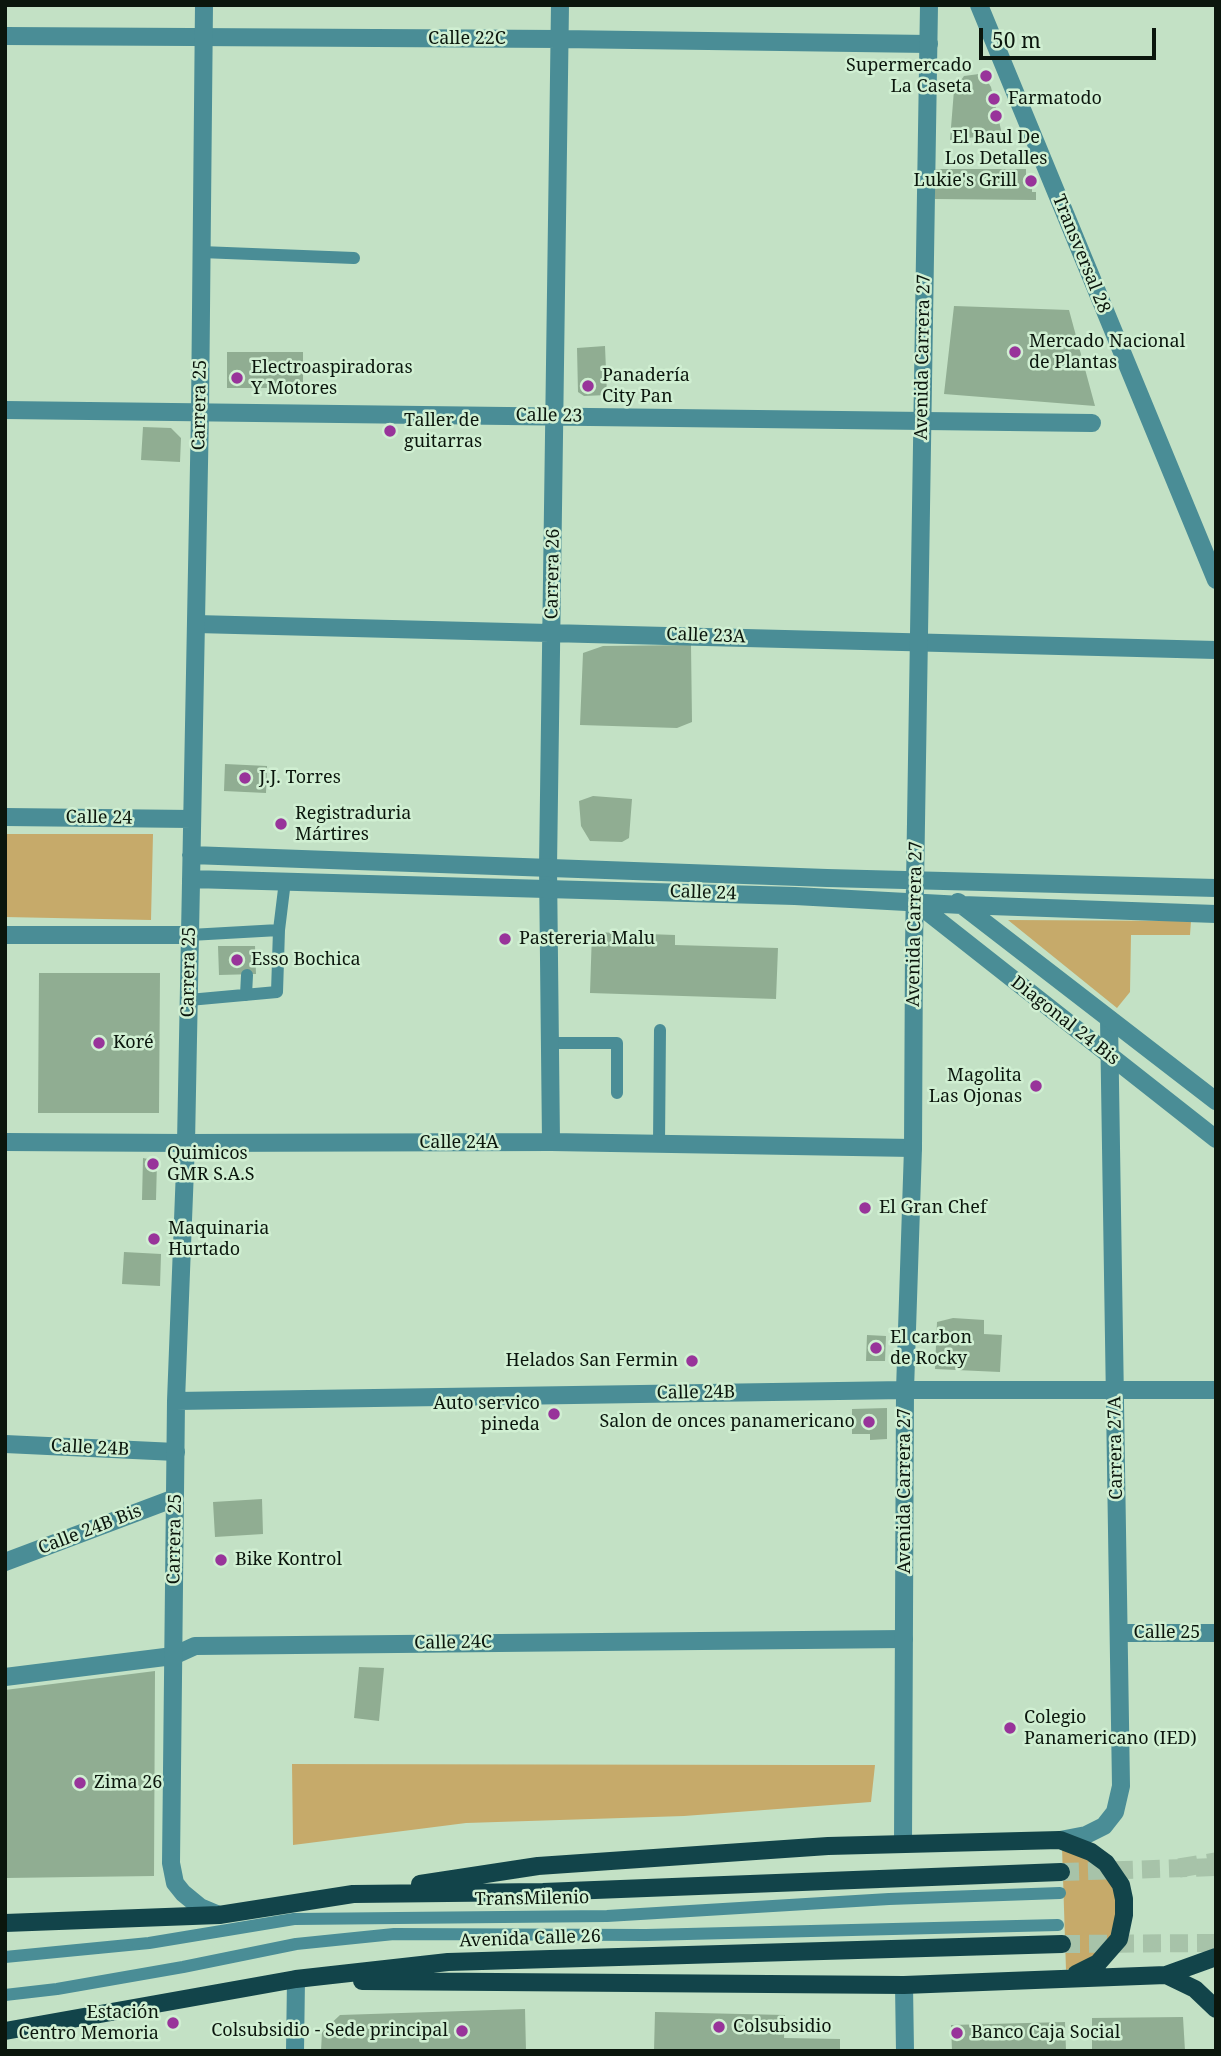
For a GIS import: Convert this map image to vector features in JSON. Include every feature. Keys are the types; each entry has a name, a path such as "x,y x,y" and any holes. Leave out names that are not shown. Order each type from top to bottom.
{"main road":[{"path":"5,1923 219,1915 538,1866 828,1846 1059,1840 1091,1852 1106,1863 1121,1885 1124,1899 1119,1939 1098,1963 1066,1977"},
{"path":"353,1894 543,1892 1062,1872"},
{"name":"Avenida Calle 26","path":"5,2031 296,1979 448,1962 1062,1944"},
{"path":"296,1979 443,1983 904,1984 1166,1975 1216,1957"},
{"path":"1166,1975 1195,1989 1216,2009"}],"street":[{"name":"Carrera 25","path":"204,5 200,412 186,1143 176,1401 171,1863 175,1883 183,1893 200,1907 219,1915"},
{"name":"Carrera 26","path":"551,1142 548,867 560,5"},
{"name":"Avenida Carrera 27","path":"903,1843 905,1390 913,1148 915,902 923,880 920,642 929,5"},
{"name":"Transversal 28","path":"979,5 1216,580"},
{"name":"Calle 22C","path":"5,36 929,44"},
{"name":"Calle 23","path":"5,410 1092,423"},
{"name":"Calle 23A","path":"196,624 1216,650"},
{"name":"Calle 24","path":"5,817 192,819"},
{"name":"Calle 24","path":"191,856 1216,888"},
{"name":"Calle 24","path":"191,879 549,888 1216,914"},
{"name":"Diagonal 24 Bis","path":"923,880 962,905 1216,1101"},
{"name":"Diagonal 24 Bis","path":"915,902 1216,1139"},
{"path":"5,935 190,935"},
{"name":"Carrera 27A","path":"1059,1840 1096,1831 1108,1820 1119,1803 1121,1786 1109,1019"},
{"name":"Calle 24A","path":"5,1142 551,1142 913,1148"},
{"name":"Calle 24B","path":"176,1401 905,1390 1216,1390"},
{"name":"Calle 24B","path":"5,1444 176,1452"},
{"name":"Calle 24B Bis","path":"5,1562 175,1498"},
{"name":"Calle 25","path":"1119,1633 1216,1633"},
{"name":"Calle 24C","path":"5,1677 173,1656 195,1646 904,1639"},
{"path":"295,2051 296,1979"},
{"path":"904,1984 905,2051"}],"lane":[{"path":"201,251 354,258"},
{"path":"189,1000 277,992 279,930 285,881"},
{"path":"190,935 279,930"},
{"path":"248,947 249,932"},
{"path":"246,995 247,975"},
{"path":"659,1143 660,1030"},
{"path":"550,1043 617,1043 617,1093"},
{"name":"TransMilenio","path":"5,1957 149,1943 294,1919 607,1916 889,1899 1060,1893"},
{"name":"TransMilenio","path":"5,1995 171,1970 296,1944 394,1934 646,1935 1058,1924"}],"shaded area":[{"path":"5,834 153,834 151,920 5,917"},
{"path":"1008,920 1191,921 1190,935 1131,935 1130,992 1117,1008"},
{"path":"292,1764 875,1765 871,1802 684,1816 466,1823 293,1845"},
{"path":"1062,1847 1095,1863 1114,1884 1118,1919 1105,1949 1084,1963 1066,1970"}],"building":[{"path":"979,74 985,77 991,87 1002,134 950,140 954,90 964,76"},
{"path":"935,169 1026,169 1026,180 1032,180 1032,192 1036,192 1036,200 935,199"},
{"name":"Mercado Nacional de Plantas","path":"954,306 1069,310 1095,406 944,394"},
{"path":"605,346 607,395 584,396 578,392 577,348"},
{"path":"227,352 303,352 303,388 227,388"},
{"path":"143,427 171,428 181,438 180,462 141,460"},
{"path":"691,645 692,722 677,728 580,725 583,653 603,646"},
{"name":"J.J. Torres","path":"225,764 267,766 266,793 224,791"},
{"path":"593,796 632,799 629,838 622,842 590,841 581,826 579,801"},
{"path":"592,932 675,935 675,945 778,948 776,999 590,993"},
{"name":"Esso Bochica","path":"218,946 255,946 256,974 219,975"},
{"name":"Koré","path":"39,973 160,973 159,1113 38,1113"},
{"path":"143,1158 157,1161 156,1200 142,1200"},
{"path":"124,1252 161,1254 160,1286 122,1284"},
{"path":"953,1318 984,1320 984,1334 1002,1335 1000,1372 935,1369 937,1322"},
{"name":"El carbon de Rocky","path":"867,1335 886,1336 885,1361 866,1361"},
{"name":"Salon de onces panamericano","path":"887,1408 887,1439 870,1440 870,1434 852,1434 852,1409"},
{"path":"262,1499 263,1534 215,1537 213,1502"},
{"path":"359,1667 384,1668 379,1721 354,1718"},
{"name":"Zima 26","path":"155,1671 154,1876 5,1878 5,1690"},
{"name":"Colsubsidio - Sede principal","path":"525,2009 526,2051 321,2051 322,2032 340,2015"},
{"name":"Colsubsidio","path":"655,2012 785,2015 784,2038 840,2039 840,2051 654,2051"},
{"path":"1183,2017 1185,2051 1092,2051 1092,2018"},
{"path":"1065,2022 1066,2051 952,2051 951,2025"}],"tunnel":[{"path":"1179,1868 1216,1862"},
{"path":"1061,1872 1216,1867"},
{"path":"1062,1944 1216,1943"}],"place":[{"name":"Supermercado La Caseta","path":"986,76"},
{"name":"Farmatodo","path":"994,99"},
{"name":"El Baul De Los Detalles","path":"996,116"},
{"name":"Lukie's Grill","path":"1031,181"},
{"name":"Mercado Nacional de Plantas","path":"1015,352"},
{"name":"Electroaspiradoras Y Motores","path":"237,378"},
{"name":"Panadería City Pan","path":"588,386"},
{"name":"Taller de guitarras","path":"390,431"},
{"name":"J.J. Torres","path":"245,778"},
{"name":"Registraduria Mártires","path":"281,824"},
{"name":"Pastereria Malu","path":"505,939"},
{"name":"Esso Bochica","path":"237,960"},
{"name":"Koré","path":"99,1043"},
{"name":"Magolita Las Ojonas","path":"1036,1086"},
{"name":"Quimicos GMR S.A.S","path":"153,1164"},
{"name":"El Gran Chef","path":"865,1208"},
{"name":"Maquinaria Hurtado","path":"154,1239"},
{"name":"El carbon de Rocky","path":"876,1348"},
{"name":"Helados San Fermin","path":"692,1361"},
{"name":"Auto servico pineda","path":"554,1414"},
{"name":"Salon de onces panamericano","path":"869,1422"},
{"name":"Bike Kontrol","path":"221,1560"},
{"name":"Colegio Panamericano (IED)","path":"1010,1728"},
{"name":"Zima 26","path":"80,1783"},
{"name":"Estación Centro Memoria","path":"173,2023"},
{"name":"Colsubsidio","path":"719,2027"},
{"name":"Colsubsidio - Sede principal","path":"462,2031"},
{"name":"Banco Caja Social","path":"957,2033"}]}
